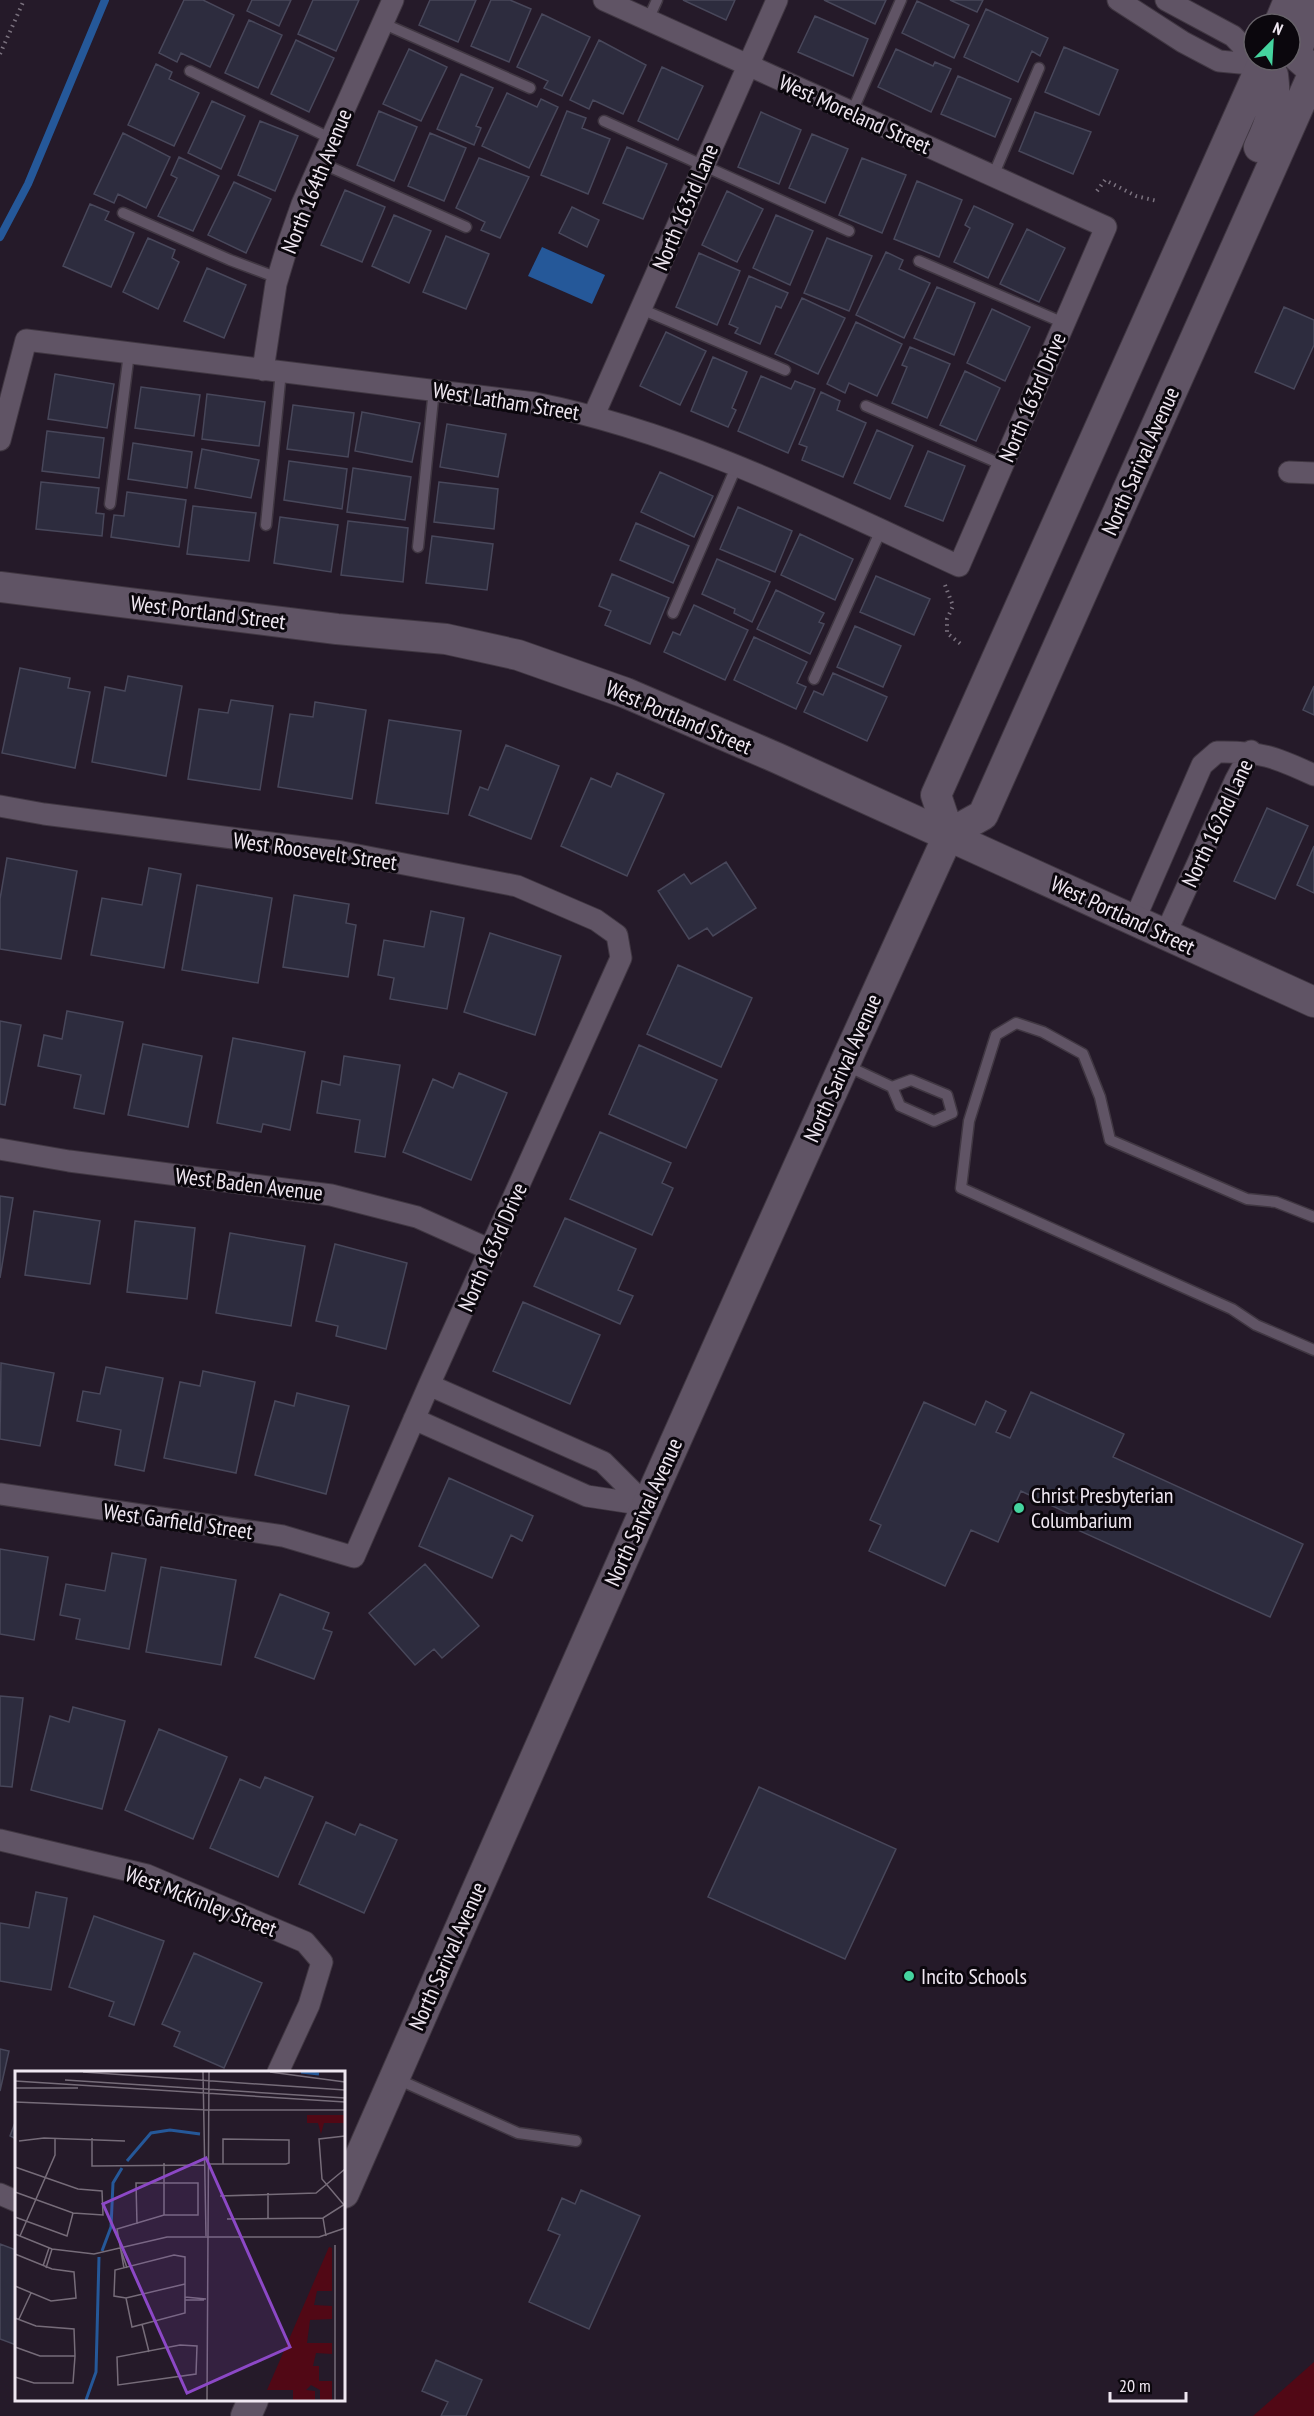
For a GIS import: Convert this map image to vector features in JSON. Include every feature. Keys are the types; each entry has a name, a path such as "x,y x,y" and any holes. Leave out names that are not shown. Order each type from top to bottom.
{"main road":[{"path":"1314,5 1296,52 1297,56 1314,71"},
{"name":"North Sarival Avenue","path":"345,2191 646,1505 843,1064 949,834 983,815 1314,71"},
{"path":"949,834 936,795 1254,72"},
{"path":"1182,367 1212,251 1273,116 1276,96 1273,75 1270,72"},
{"name":"West Portland Street","path":"0,586 337,629 446,639 518,655 626,693 949,834 1314,1002"},
{"path":"246,2416 253,2401"}],"street":[{"name":"North 164th Avenue","path":"272,370 278,278 303,204 393,0"},
{"name":"West Moreland Street","path":"604,0 1106,227"},
{"name":"North 163rd Lane","path":"594,415 777,0"},
{"path":"1118,0 1219,62 1242,61"},
{"path":"1166,0 1233,36 1242,45"},
{"name":"North 163rd Drive","path":"959,566 1106,227"},
{"name":"West Latham Street","path":"0,440 26,340 434,389 535,403 594,415 662,435 737,465 959,566"},
{"path":"1288,472 1314,473"},
{"path":"1251,751 1282,760 1314,775"},
{"name":"North 162nd Lane","path":"1134,921 1202,765 1217,752 1251,751 1165,935"},
{"name":"West Roosevelt Street","path":"0,806 44,814 342,852 517,886 596,920 617,935"},
{"name":"North 163rd Drive","path":"354,1557 621,958 617,935"},
{"name":"West Baden Avenue","path":"0,1149 69,1161 331,1194 417,1217 491,1250"},
{"path":"429,1385 603,1462 646,1505"},
{"path":"414,1419 587,1496 646,1505"},
{"name":"West Garfield Street","path":"0,1494 283,1536 354,1557"},
{"name":"West McKinley Street","path":"0,1840 147,1875 305,1942 321,1962 309,2005 279,2071"},
{"path":"0,2194 15,2201"}],"lane":[{"path":"648,20 657,0"},
{"path":"852,112 901,0"},
{"path":"382,23 530,88"},
{"path":"993,176 1039,68"},
{"path":"190,71 332,138"},
{"path":"604,121 849,231"},
{"path":"321,163 466,227"},
{"path":"123,213 230,260 278,278"},
{"path":"919,261 1064,323"},
{"path":"641,309 784,370"},
{"path":"110,504 129,353"},
{"path":"266,525 272,370"},
{"path":"418,547 434,389"},
{"path":"866,406 1003,465"},
{"path":"673,613 737,465"},
{"path":"814,679 881,530"},
{"path":"1314,1217 1276,1202 1247,1199 1110,1140 1100,1097 1083,1054 1043,1032 1016,1023 996,1035 969,1121 961,1188 1232,1309 1256,1325 1314,1350"},
{"path":"843,1064 892,1086 911,1080 947,1095 952,1113"},
{"path":"892,1086 900,1106 933,1121 952,1113 969,1121"},
{"path":"394,2078 518,2133 576,2141"}],"path":[{"path":"0,54 24,0"},
{"path":"1097,191 1105,180 1136,196 1157,201"},
{"path":"945,585 953,606 947,619 947,633 962,645"}],"shaded area":[{"path":"1314,2362 1314,2416 1253,2416"}],"water":[{"path":"542,247 605,275 592,304 528,276"}],"building":[{"path":"184,0 203,0 234,15 210,67 181,53 177,62 159,53"},
{"path":"252,0 291,0 279,26 247,11"},
{"path":"313,0 359,0 336,51 298,34"},
{"path":"430,0 476,0 458,42 419,25"},
{"path":"491,0 510,0 531,9 509,62 471,46"},
{"path":"683,0 735,0 726,20"},
{"path":"824,0 886,0 875,24"},
{"path":"950,0 983,0 977,12"},
{"path":"917,1 969,25 954,58 902,33"},
{"path":"986,9 1048,38 1040,56 1032,51 1018,82 964,57"},
{"path":"542,14 590,37 562,96 544,88 548,81 517,67"},
{"path":"815,16 868,39 853,76 798,52"},
{"path":"249,20 282,35 258,88 225,73"},
{"path":"296,40 334,58 309,112 271,94"},
{"path":"599,40 646,65 623,114 593,100 589,109 570,100"},
{"path":"1064,47 1118,70 1099,115 1045,92"},
{"path":"409,49 447,67 421,121 383,104"},
{"path":"896,49 933,66 935,62 951,69 931,112 878,87"},
{"path":"156,64 172,72 169,79 199,93 174,146 128,125"},
{"path":"662,67 703,86 678,140 638,121"},
{"path":"461,74 493,88 476,126 481,128 474,145 437,129"},
{"path":"958,76 1011,99 995,137 941,114"},
{"path":"507,93 537,107 541,99 558,107 529,168 482,146"},
{"path":"212,101 245,116 221,169 188,153"},
{"path":"379,111 417,127 394,181 357,165"},
{"path":"567,111 586,118 582,128 610,139 588,194 541,175"},
{"path":"761,112 801,130 779,184 738,167"},
{"path":"1035,112 1091,132 1073,174 1019,151"},
{"path":"260,121 298,136 275,191 238,175"},
{"path":"123,133 170,157 146,208 118,194 114,203 94,194"},
{"path":"430,133 466,148 444,201 408,186"},
{"path":"812,134 848,149 825,203 789,188"},
{"path":"627,147 667,164 643,219 603,203"},
{"path":"179,157 219,176 193,231 158,216 177,178 171,175"},
{"path":"479,158 529,177 500,238 481,230 485,222 456,208"},
{"path":"862,158 906,175 882,233 839,215"},
{"path":"917,181 962,200 939,257 894,239"},
{"path":"234,182 271,199 246,253 208,235"},
{"path":"345,190 385,207 362,262 321,245"},
{"path":"727,191 763,209 737,262 702,245"},
{"path":"90,204 109,212 105,220 134,233 111,287 63,266"},
{"path":"974,206 1013,224 988,278 954,262 970,228 965,225"},
{"path":"572,207 599,220 587,247 559,233"},
{"path":"394,215 431,231 409,283 372,266"},
{"path":"776,215 813,231 790,285 753,268"},
{"path":"1027,229 1065,248 1039,302 1000,284"},
{"path":"446,236 489,254 466,309 423,292"},
{"path":"148,238 175,250 172,258 179,262 158,309 123,292"},
{"path":"827,238 872,256 849,311 804,293"},
{"path":"886,252 903,260 899,269 930,283 904,338 856,315"},
{"path":"699,253 740,271 717,325 676,307"},
{"path":"207,268 246,285 224,338 184,321"},
{"path":"749,276 788,293 781,308 776,306 760,344 735,333 738,328 729,324"},
{"path":"937,287 975,303 954,355 914,338"},
{"path":"802,298 845,318 818,374 775,354"},
{"path":"1284,307 1314,320 1314,345 1294,389 1255,372"},
{"path":"992,309 1030,327 1005,381 967,363"},
{"path":"856,322 902,344 877,396 849,383 845,393 827,384"},
{"path":"666,332 706,351 680,405 640,386"},
{"path":"910,347 950,364 927,418 892,403 907,367 902,365"},
{"path":"713,357 747,372 732,408 736,410 728,427 691,411"},
{"path":"965,371 1000,388 976,441 940,425"},
{"path":"55,374 114,384 107,428 48,419"},
{"path":"761,376 791,389 795,381 815,389 788,453 738,431"},
{"path":"141,387 200,395 194,436 135,428"},
{"path":"821,392 840,401 837,410 866,423 843,477 802,460 807,447 799,444"},
{"path":"207,394 265,402 259,446 202,439"},
{"path":"293,405 354,413 348,457 287,449"},
{"path":"362,412 420,423 412,462 355,451"},
{"path":"447,424 506,434 498,477 440,467"},
{"path":"877,430 913,446 890,499 854,483"},
{"path":"47,431 104,438 99,478 42,471"},
{"path":"133,443 192,452 187,488 128,479"},
{"path":"202,449 259,460 251,498 195,488"},
{"path":"928,451 965,466 943,521 905,506"},
{"path":"289,461 347,469 342,509 284,500"},
{"path":"353,468 411,477 405,520 347,512"},
{"path":"660,472 713,496 694,537 641,512"},
{"path":"41,482 99,488 96,513 104,514 102,536 36,529"},
{"path":"439,482 498,489 494,529 434,522"},
{"path":"127,492 186,500 179,547 111,537 114,515 124,516"},
{"path":"193,506 256,513 249,561 187,554"},
{"path":"738,507 792,531 775,572 720,549"},
{"path":"280,517 338,525 331,572 274,563"},
{"path":"348,521 408,528 403,582 341,575"},
{"path":"636,523 689,546 673,583 620,560"},
{"path":"800,534 853,559 835,600 781,575"},
{"path":"432,536 493,544 487,590 426,583"},
{"path":"717,559 770,582 752,622 734,613 735,609 702,594"},
{"path":"612,574 669,598 650,644 605,625 611,611 599,606"},
{"path":"876,576 930,599 914,635 860,612"},
{"path":"776,590 824,613 819,622 824,624 810,654 757,629"},
{"path":"694,605 748,630 725,680 664,652 673,632 680,635"},
{"path":"855,626 901,646 883,687 837,667"},
{"path":"754,637 807,662 797,683 806,687 796,709 734,680"},
{"path":"20,668 70,678 68,688 90,692 75,768 2,753"},
{"path":"833,673 887,697 867,741 804,712 814,691 823,695"},
{"path":"128,676 182,686 166,776 92,762 105,687 125,691"},
{"path":"1314,686 1314,715 1303,710"},
{"path":"231,700 273,706 260,790 188,779 199,709 228,713"},
{"path":"315,702 366,710 352,799 278,787 290,714 313,717"},
{"path":"389,720 461,731 448,814 376,803"},
{"path":"506,745 559,766 531,839 469,815 480,787 488,790"},
{"path":"617,773 664,794 627,876 561,846 591,778 611,787"},
{"path":"1267,808 1308,826 1275,899 1234,881"},
{"path":"1314,846 1314,893 1297,885"},
{"path":"7,858 77,871 61,959 0,949 0,899"},
{"path":"726,862 756,908 713,936 707,928 689,939 658,891 684,874 691,884"},
{"path":"149,868 181,874 164,968 91,955 102,898 142,905"},
{"path":"197,885 272,898 258,983 182,970"},
{"path":"294,895 349,904 346,923 356,925 348,977 283,967"},
{"path":"431,911 464,918 447,1009 390,999 394,978 378,975 384,940 424,947"},
{"path":"490,933 561,956 535,1035 464,1012"},
{"path":"678,965 752,998 721,1067 647,1034"},
{"path":"67,1011 123,1022 104,1114 74,1108 81,1075 38,1066 44,1035 62,1039"},
{"path":"0,1021 21,1025 5,1105 0,1104"},
{"path":"233,1038 305,1052 290,1130 263,1124 261,1132 217,1123"},
{"path":"143,1044 202,1056 188,1127 128,1115"},
{"path":"639,1045 717,1080 686,1148 609,1114"},
{"path":"344,1056 400,1065 385,1157 355,1152 360,1120 317,1113 322,1081 340,1085"},
{"path":"459,1073 507,1093 471,1180 403,1152 433,1079 453,1088"},
{"path":"600,1132 671,1163 662,1183 673,1188 652,1235 570,1199"},
{"path":"0,1196 13,1198 0,1278"},
{"path":"34,1211 100,1221 90,1284 25,1275"},
{"path":"565,1218 636,1249 618,1290 633,1296 620,1324 534,1286"},
{"path":"135,1221 195,1228 187,1299 127,1292"},
{"path":"230,1233 305,1246 291,1326 216,1313"},
{"path":"335,1244 407,1263 386,1349 336,1336 338,1326 316,1321"},
{"path":"523,1302 600,1335 570,1404 493,1371"},
{"path":"1,1363 54,1373 40,1446 0,1439"},
{"path":"106,1367 163,1378 144,1471 115,1465 121,1430 77,1421 83,1391 100,1394"},
{"path":"203,1371 255,1382 236,1473 164,1458 180,1382 200,1386"},
{"path":"1031,1392 1124,1434 1113,1457 1303,1544 1270,1617 1071,1527 1076,1517 1021,1491 998,1542 971,1530 945,1586 869,1551 881,1525 870,1520 924,1402 975,1425 986,1401 1006,1411 996,1432 1010,1438"},
{"path":"297,1393 349,1406 326,1494 255,1475 275,1401 294,1406"},
{"path":"449,1478 533,1516 522,1541 511,1535 492,1578 419,1546"},
{"path":"0,1549 48,1557 34,1640 0,1634"},
{"path":"112,1553 146,1559 129,1649 76,1639 80,1619 60,1615 66,1584 105,1591"},
{"path":"425,1564 479,1626 442,1658 434,1649 415,1665 369,1613"},
{"path":"161,1567 236,1580 221,1665 146,1652"},
{"path":"280,1594 329,1613 323,1629 332,1632 314,1679 255,1657"},
{"path":"0,1696 23,1698 12,1787 0,1786"},
{"path":"73,1707 125,1721 102,1809 31,1790 50,1716 69,1722"},
{"path":"159,1729 227,1757 193,1839 125,1810"},
{"path":"265,1777 313,1797 278,1877 210,1848 240,1779 260,1788"},
{"path":"759,1787 896,1849 845,1959 708,1897"},
{"path":"326,1822 355,1835 360,1824 397,1840 364,1913 299,1884"},
{"path":"36,1892 67,1898 51,1990 0,1981 0,1923 29,1928"},
{"path":"94,1916 164,1941 134,2025 109,2016 114,2002 69,1987"},
{"path":"194,1953 262,1983 224,2068 174,2046 180,2032 162,2024"},
{"path":"0,2049 9,2051 0,2091"},
{"path":"15,2123 15,2138 10,2136"},
{"path":"581,2190 640,2216 589,2329 529,2302 560,2235 548,2230 562,2198 575,2204"},
{"path":"0,2244 15,2250 15,2345 0,2339"},
{"path":"436,2360 482,2380 466,2416 441,2416 448,2402 422,2391"}],"waterway":[{"path":"0,237 28,184 105,0"}],"place":[{"name":"Christ Presbyterian Columbarium","path":"1019,1508"},
{"name":"Incito Schools","path":"909,1976"}]}
